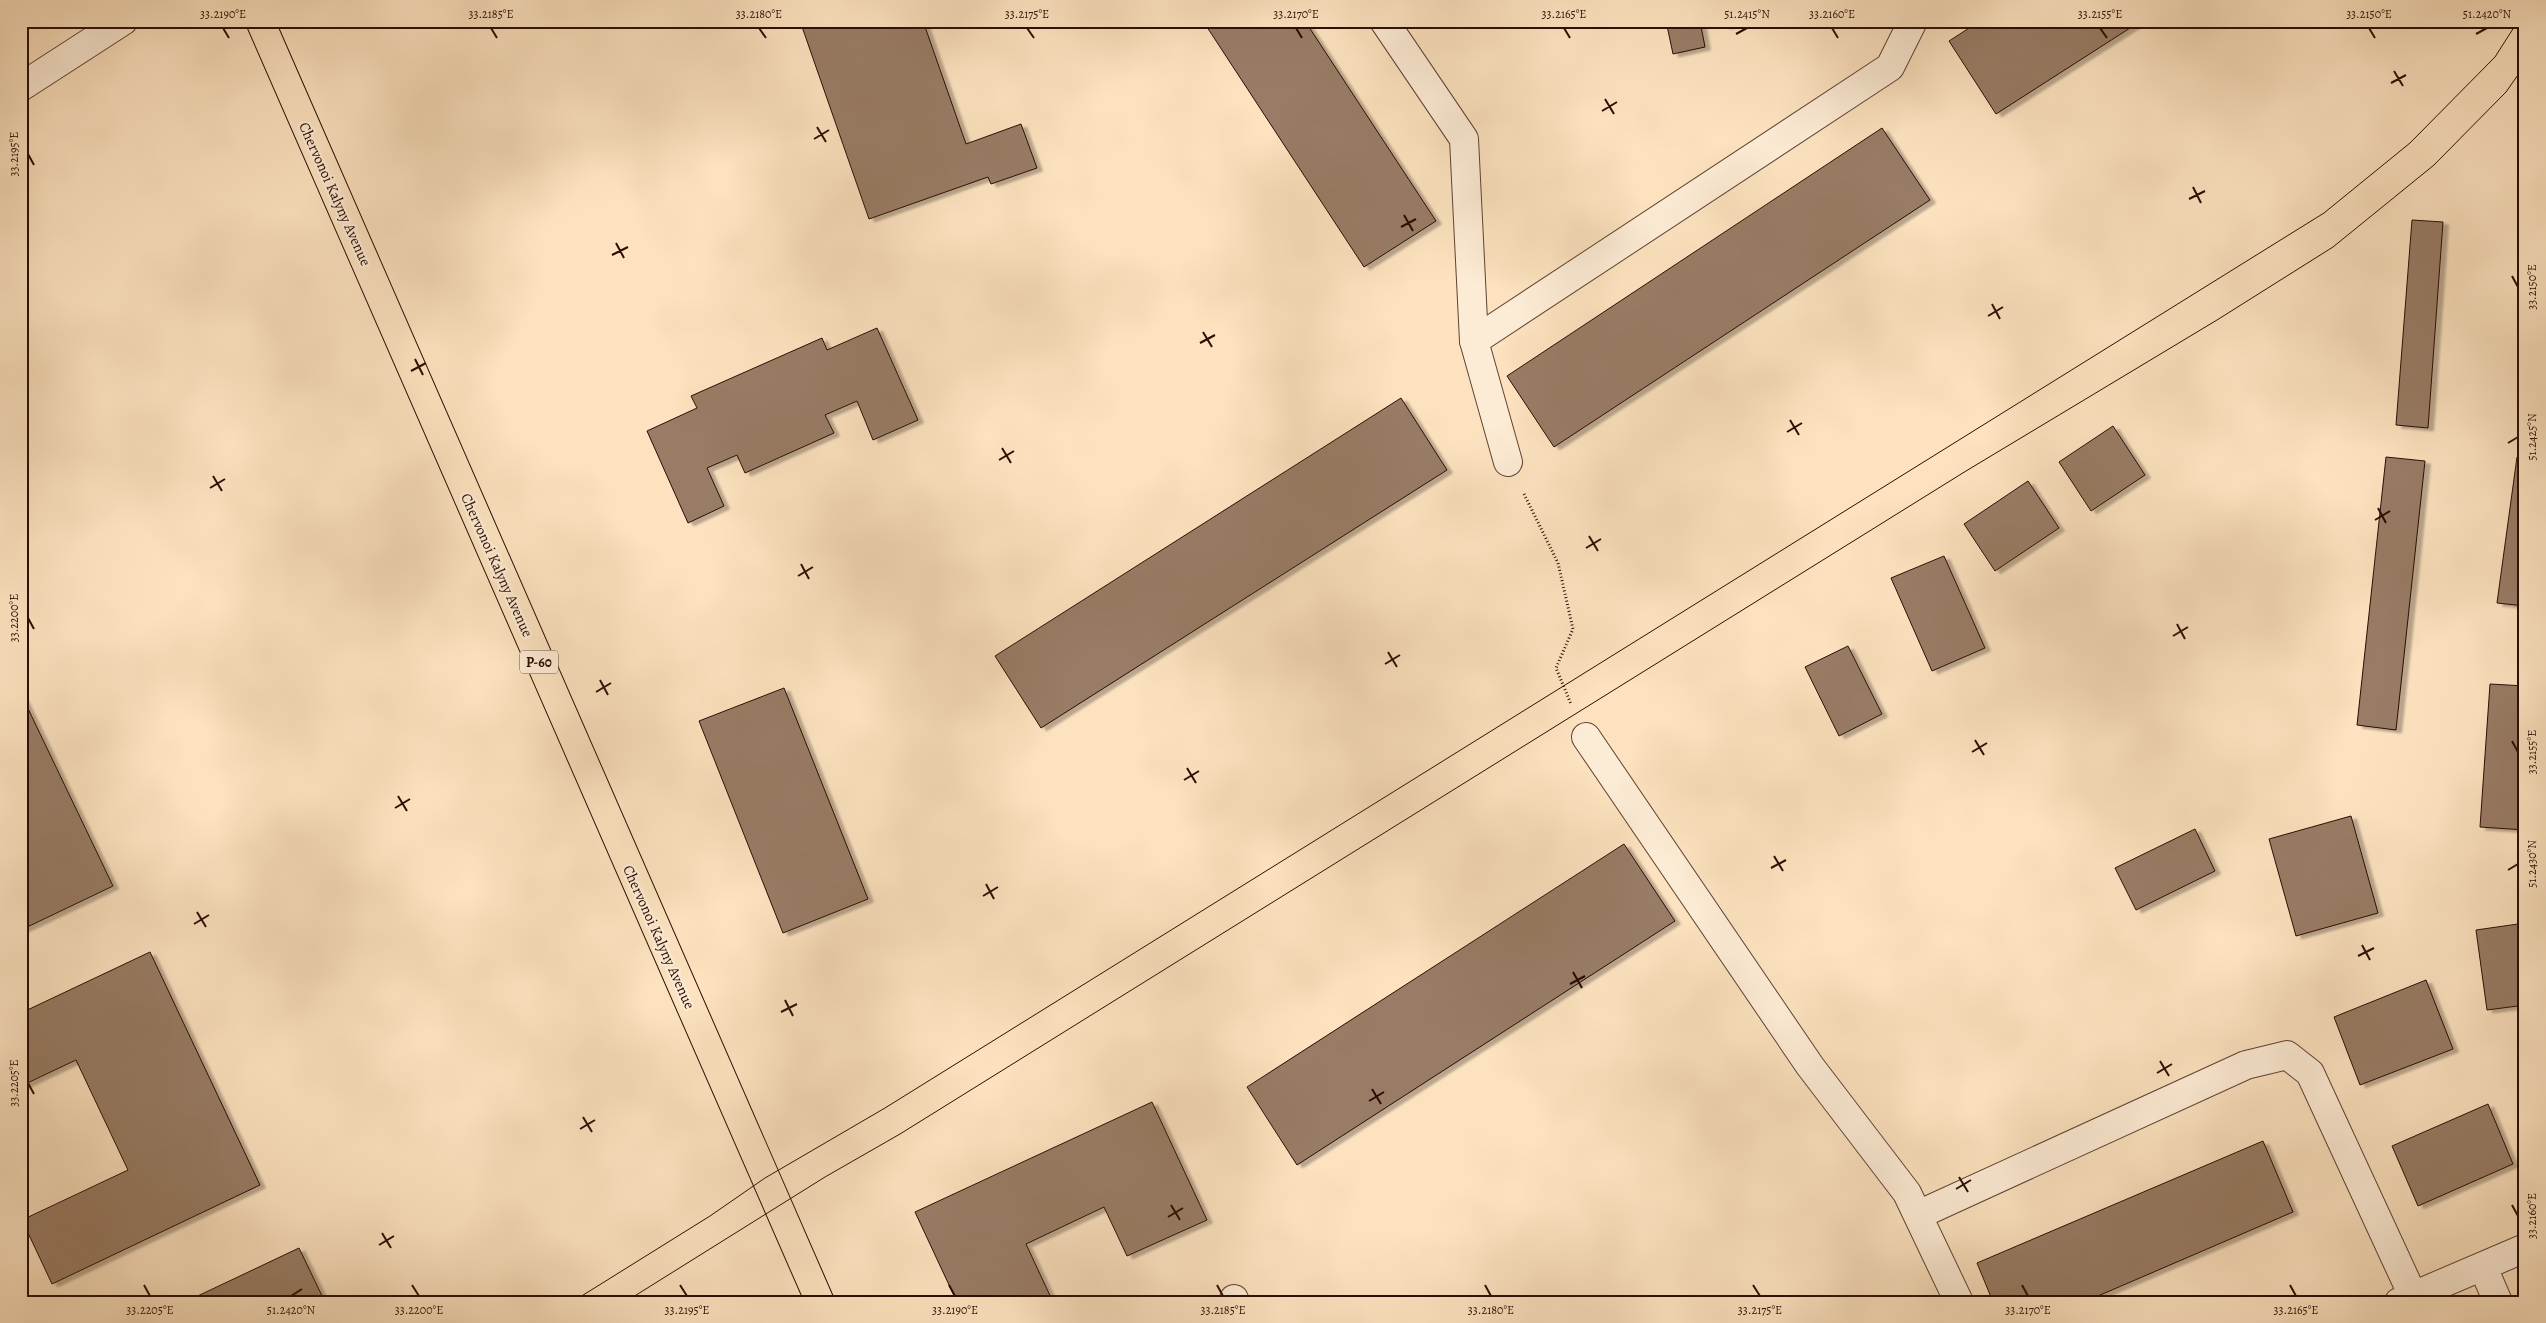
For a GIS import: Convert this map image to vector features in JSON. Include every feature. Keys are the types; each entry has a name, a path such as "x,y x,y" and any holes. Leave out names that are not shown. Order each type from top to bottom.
{"main road":[{"name":"Chervonoi Kalyny Avenue","path":"260,21 820,1302"}],"street":[{"path":"21,87 123,21"},
{"path":"1384,21 1464,139 1474,341 1508,462"},
{"path":"1474,341 1890,67 1913,21"},
{"path":"1586,737 1810,1066 1907,1193 1959,1302"},
{"path":"1918,1215 2246,1065 2286,1055 2310,1073 2406,1299 2525,1248"},
{"path":"2483,1267 2498,1302"}],"path":[{"path":"1508,462 1558,563 1573,629 1556,668 1586,737"}],"building":[{"path":"800,21 923,21 966,144 1021,124 1037,168 991,184 988,177 869,219"},
{"path":"1203,21 1305,21 1436,221 1364,267"},
{"path":"1666,21 1700,21 1705,47 1673,54"},
{"path":"1724,21 1745,21 1725,26"},
{"path":"1980,21 2141,21 1996,114 1949,41"},
{"path":"1882,128 1930,200 1554,447 1507,376"},
{"path":"2412,220 2443,222 2428,428 2396,425"},
{"path":"877,328 918,420 873,440 857,401 825,415 834,433 745,473 737,455 707,468 724,506 688,523 647,431 697,408 691,396 822,338 827,350"},
{"path":"1401,398 1447,470 1041,728 995,656"},
{"path":"2113,426 2145,475 2091,511 2059,462"},
{"path":"2386,457 2425,461 2396,730 2357,725"},
{"path":"2517,457 2525,458 2525,606 2497,603"},
{"path":"2028,481 2059,528 1995,571 1964,524"},
{"path":"1944,556 1985,648 1932,671 1891,578"},
{"path":"1848,646 1882,714 1839,736 1805,667"},
{"path":"2490,684 2525,686 2525,830 2480,827"},
{"path":"784,688 868,899 783,933 699,721"},
{"path":"21,694 113,886 21,930"},
{"path":"2351,816 2378,913 2296,936 2269,839"},
{"path":"2195,829 2215,871 2136,910 2115,868"},
{"path":"1624,844 1675,921 1297,1165 1247,1087"},
{"path":"2525,923 2525,1005 2487,1010 2476,930"},
{"path":"150,952 260,1185 52,1284 22,1220 128,1170 76,1060 21,1086 21,1013"},
{"path":"2426,980 2453,1049 2360,1085 2334,1017"},
{"path":"1152,1102 1207,1220 1127,1256 1104,1207 1026,1244 1053,1302 957,1302 915,1212"},
{"path":"2488,1104 2513,1164 2418,1206 2392,1146"},
{"path":"2263,1141 2293,1212 2084,1302 1993,1302 1977,1263"},
{"path":"299,1248 325,1302 185,1302"}],"tram line":[{"path":"572,1302 710,1216 765,1178 885,1108 2324,213 2410,143 2495,57 2518,21"},
{"path":"625,1302 825,1177 900,1134 1966,471 2217,320 2333,247 2434,165 2506,92 2525,65"}]}
